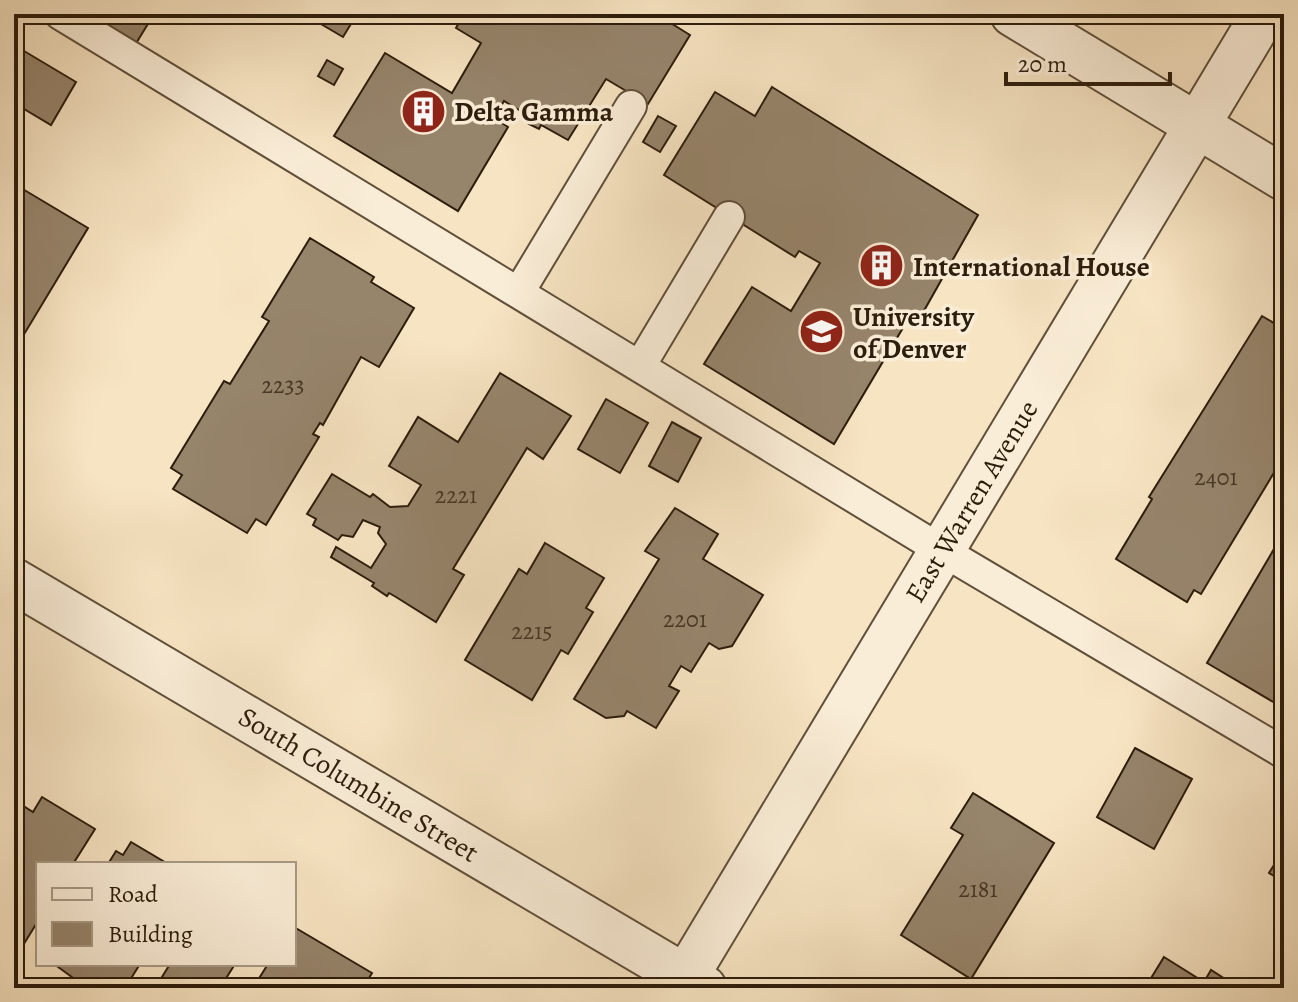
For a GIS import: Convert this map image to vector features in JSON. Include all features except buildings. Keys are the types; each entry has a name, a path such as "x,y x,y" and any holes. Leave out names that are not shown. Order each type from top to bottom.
{"street":[{"path":"1013,14 1284,178"},
{"name":"East Warren Avenue","path":"690,984 941,550 1264,14"},
{"name":"South Columbine Street","path":"14,581 690,984"}],"lane":[{"path":"60,14 941,550 1284,753"},
{"path":"519,292 631,106"},
{"path":"640,366 729,217"}],"place":[{"name":"Delta Gamma","path":"423,111"},
{"name":"International House","path":"882,266"},
{"name":"University of Denver","path":"822,332"}]}
